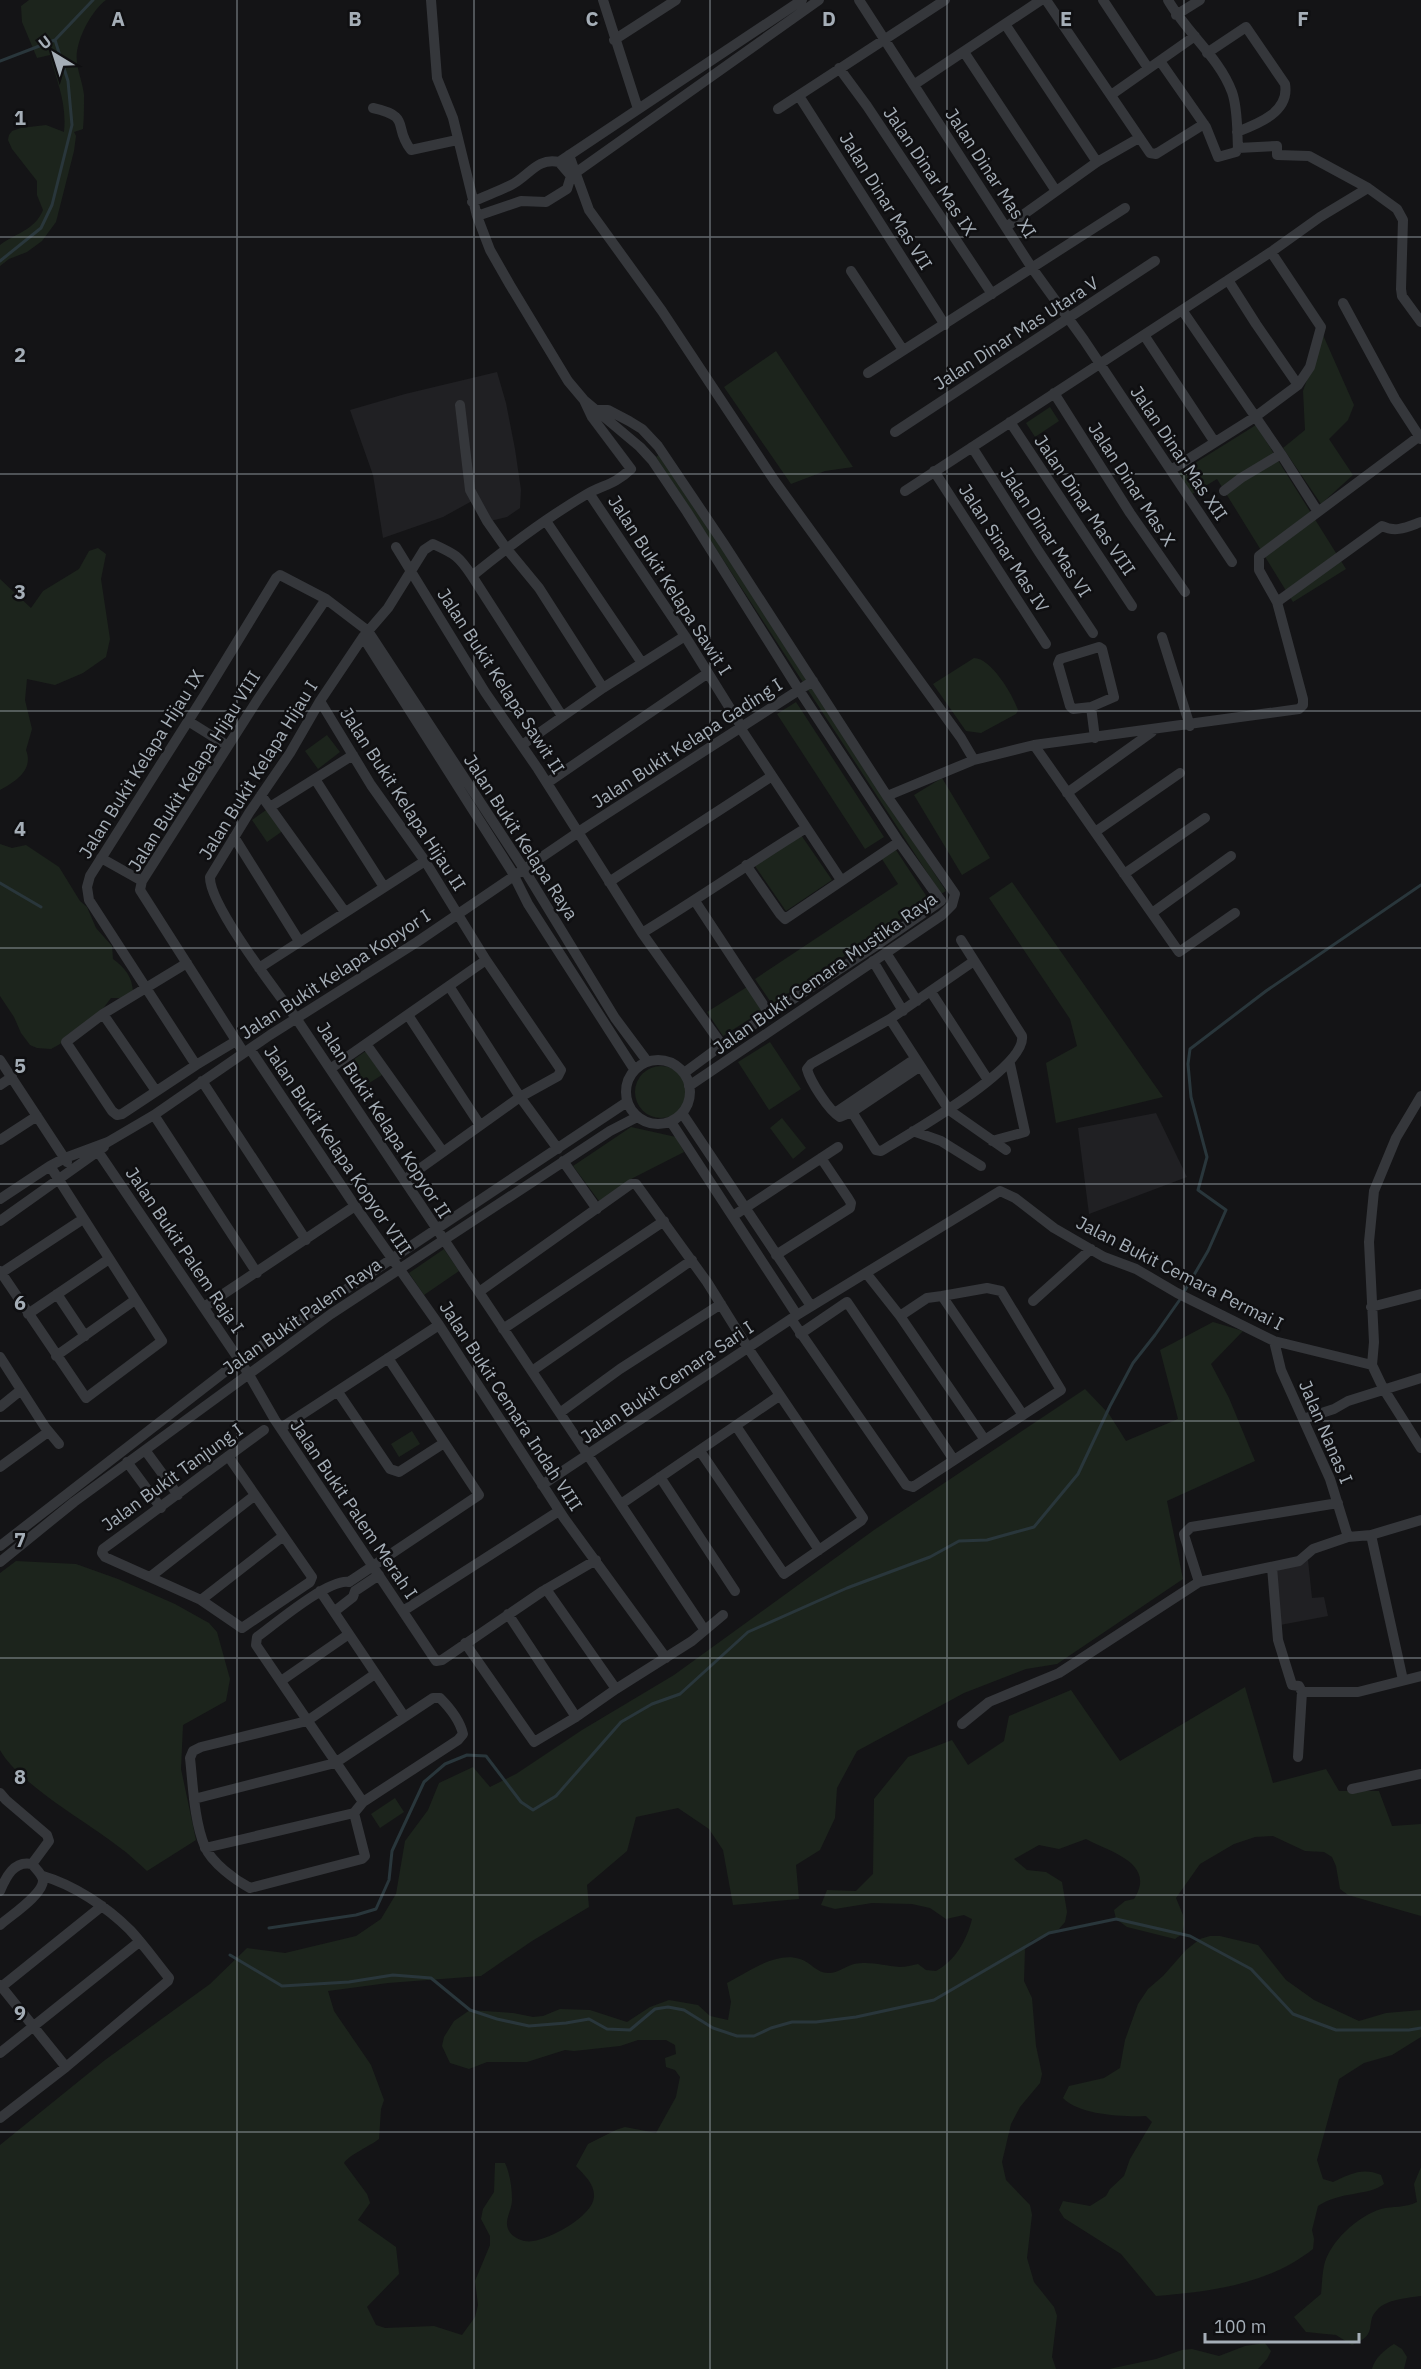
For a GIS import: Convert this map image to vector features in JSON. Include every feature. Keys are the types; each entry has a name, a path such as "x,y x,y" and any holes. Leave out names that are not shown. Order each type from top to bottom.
{"street":[{"path":"431,0 437,78 453,118 472,202 490,250 568,381 584,400 640,447 681,503 799,690 899,842 941,901"},
{"path":"603,0 638,109"},
{"path":"614,40 676,0"},
{"path":"559,162 802,0"},
{"path":"477,216 521,201 546,202 567,189 573,174 819,0"},
{"name":"Jalan Dinar Mas XI","path":"859,0 1032,268 1098,363"},
{"path":"778,109 945,0"},
{"path":"915,84 1041,0"},
{"path":"1046,0 1139,138 1154,155 1204,124"},
{"path":"1103,0 1148,68"},
{"path":"1160,61 1204,124 1212,138 1218,157 1236,152 1237,132 1231,90 1195,36 1176,15 1168,0"},
{"path":"1176,15 1200,0"},
{"path":"1005,24 1097,162"},
{"path":"1207,53 1245,27 1249,28 1285,84 1286,93 1275,112 1262,123 1237,132"},
{"path":"1112,95 1195,36"},
{"path":"964,52 1056,191"},
{"name":"Jalan Dinar Mas IX","path":"839,68 993,294"},
{"name":"Jalan Dinar Mas VII","path":"799,96 945,325"},
{"path":"373,108 391,112 398,117 411,150 457,140"},
{"path":"613,126 622,140"},
{"path":"1006,227 1097,162 1139,138"},
{"path":"1238,148 1277,146 1277,155 1309,156 1390,202 1403,220 1402,296 1421,322"},
{"path":"569,155 573,174 589,210 662,311 774,480 961,738 974,760"},
{"path":"472,202 512,185 541,163 552,160 559,162 573,174"},
{"path":"905,491 1271,252 1320,217 1368,188"},
{"path":"868,373 1125,208"},
{"path":"1171,470 1255,417 1298,385 1310,367 1321,333 1320,326 1271,252"},
{"name":"Jalan Dinar Mas Utara V","path":"895,432 1155,261"},
{"path":"851,271 903,350"},
{"path":"1228,280 1298,385"},
{"path":"887,796 974,760 1034,746 1287,712 1301,707 1303,699 1277,602 1259,570 1259,556 1420,437 1395,399 1343,303"},
{"path":"1182,310 1318,512"},
{"path":"1144,335 1214,441"},
{"name":"Jalan Dinar Mas XII","path":"1098,363 1232,562"},
{"name":"Jalan Dinar Mas X","path":"1054,393 1130,513 1185,592"},
{"path":"584,400 592,417 631,469"},
{"path":"460,405 470,490 506,548 539,588 603,688"},
{"path":"596,410 615,412 653,439 724,544 887,796 955,894 952,905"},
{"name":"Jalan Dinar Mas VIII","path":"1010,423 1132,606"},
{"name":"Jalan Dinar Mas VI","path":"972,447 1093,633"},
{"path":"1224,491 1240,478 1281,454"},
{"path":"561,716 472,576 506,548 546,521 589,493 607,487 649,457"},
{"name":"Jalan Sinar Mas IV","path":"934,471 1046,644"},
{"name":"Jalan Bukit Kelapa Sawit I","path":"589,493 685,636 743,732 842,880"},
{"path":"546,521 642,663"},
{"path":"1277,602 1382,526 1389,530 1400,530 1421,522"},
{"name":"Jalan Bukit Kelapa Hijau I","path":"296,1018 259,968 227,918 210,884 210,877 290,753 320,701 366,634 388,608 424,550 433,544 461,559 472,576"},
{"name":"Jalan Bukit Kelapa Sawit II","path":"396,547 485,692 579,832 642,933 722,1045"},
{"name":"Jalan Bukit Kelapa Hijau IX","path":"196,1065 89,900 87,887 90,876 276,578 280,575 326,599"},
{"path":"326,599 366,634"},
{"name":"Jalan Bukit Kelapa Hijau VIII","path":"247,1051 236,1041 140,890 142,881 326,599"},
{"name":"Jalan Bukit Kelapa Raya","path":"366,634 435,742 528,904 634,1070"},
{"path":"522,745 561,716 685,636"},
{"path":"1162,637 1190,726"},
{"path":"1099,647 1102,649 1114,697 1091,707 1071,708 1058,664 1060,659 1099,647"},
{"path":"547,783 708,673"},
{"name":"Jalan Bukit Kelapa Gading I","path":"579,832 813,681"},
{"name":"Jalan Bukit Kelapa Hijau II","path":"320,701 371,785 425,861 486,960 561,1070 558,1076 520,1097"},
{"path":"1091,707 1095,738"},
{"path":"188,722 228,747"},
{"path":"1067,793 1155,730"},
{"name":"Jalan Bukit Kelapa Raya","path":"435,742 524,870 615,1018 647,1061"},
{"path":"1034,746 1179,952 1235,913"},
{"path":"270,807 353,755"},
{"path":"1095,832 1180,773"},
{"path":"609,882 772,776"},
{"path":"315,779 384,886"},
{"path":"261,795 345,912"},
{"path":"1124,874 1205,818"},
{"path":"642,933 806,828"},
{"name":"Jalan Bukit Kelapa Kopyor I","path":"97,1149 154,1115 296,1018 458,914 579,832"},
{"path":"234,837 299,941"},
{"path":"746,865 785,919 899,842"},
{"path":"1152,914 1231,856"},
{"path":"101,858 142,881"},
{"path":"259,968 425,861"},
{"path":"695,901 770,1015"},
{"name":"Jalan Bukit Cemara Mustika Raya","path":"684,1073 722,1045 832,975 941,901 952,905"},
{"name":"Jalan Bukit Cemara Mustika Raya","path":"689,1086 873,962 952,905"},
{"path":"852,1112 878,1151 949,1110 1010,1064 1022,1045 1022,1036 961,940"},
{"path":"886,953 917,1001"},
{"path":"330,1069 486,960"},
{"path":"917,1063 852,1112 840,1117 808,1074 807,1068 890,1020 974,961"},
{"path":"873,962 903,1011"},
{"path":"187,963 103,1014 68,1040 66,1045 112,1111 122,1114 156,1090 236,1041"},
{"path":"832,975 839,984"},
{"path":"449,986 520,1097 558,1149"},
{"path":"931,992 988,1080"},
{"path":"103,1014 156,1090"},
{"path":"408,1015 480,1125"},
{"name":"Jalan Bukit Kelapa Kopyor II","path":"296,1018 704,1629"},
{"path":"890,1020 949,1110 1006,1150"},
{"path":"366,1044 443,1152"},
{"name":"Jalan Bukit Kelapa Kopyor VIII","path":"247,1051 399,1269"},
{"path":"0,1060 72,1170"},
{"path":"661,1060 674,1064 684,1073 689,1086 689,1100 682,1113 671,1122 653,1124 637,1118 627,1102 626,1085 634,1070 647,1061 661,1060"},
{"path":"835,1113 917,1063"},
{"path":"992,1141 1025,1132 1010,1064"},
{"path":"0,1085 12,1077"},
{"path":"202,1081 306,1240"},
{"path":"404,1180 520,1097"},
{"name":"Jalan Bukit Palem Raya","path":"0,1562 127,1462 138,1449 240,1360 627,1102"},
{"path":"1420,1103 1396,1138 1374,1191 1369,1242 1374,1342 1372,1365 1383,1388 1421,1448"},
{"path":"682,1113 747,1207 811,1306"},
{"path":"154,1115 257,1273"},
{"path":"0,1140 37,1116"},
{"name":"Jalan Bukit Palem Raya","path":"0,1546 331,1314 563,1161 610,1131 637,1118"},
{"path":"671,1122 733,1216 794,1317 801,1334 906,1485 914,1487 1059,1393 1060,1386 1001,1292 987,1288 927,1298 900,1316"},
{"path":"913,1131 941,1141 981,1166"},
{"path":"733,1216 838,1147"},
{"path":"0,1199 65,1158 97,1149"},
{"path":"0,1221 72,1170 97,1149"},
{"name":"Jalan Bukit Palem Raja I","path":"97,1149 248,1373"},
{"path":"776,1255 850,1208 848,1198 821,1158"},
{"path":"563,1161 597,1209"},
{"path":"50,1166 135,1300 162,1338 161,1343 86,1398 1,1272 83,1219"},
{"path":"478,1292 633,1183 639,1186 692,1260 779,1396 862,1514 861,1521 784,1574 700,1451"},
{"path":"501,1186 508,1198"},
{"name":"Jalan Bukit Cemara Permai I","path":"811,1306 1000,1191 1015,1198 1054,1228 1091,1249 1136,1269 1274,1341 1372,1365"},
{"path":"204,1307 355,1206"},
{"path":"503,1329 664,1221"},
{"path":"1033,1301 1091,1249"},
{"path":"28,1314 109,1259"},
{"path":"532,1371 692,1260"},
{"name":"Jalan Bukit Cemara Indah VIII","path":"399,1269 440,1326 559,1511 666,1658"},
{"path":"866,1273 900,1316 985,1440"},
{"path":"57,1294 85,1336"},
{"path":"1371,1307 1421,1294"},
{"path":"942,1296 1023,1415"},
{"path":"56,1356 135,1300"},
{"path":"801,1334 847,1302 954,1460"},
{"path":"561,1412 620,1369 721,1304"},
{"name":"Jalan Bukit Cemara Sari I","path":"542,1485 811,1306"},
{"path":"281,1428 440,1326"},
{"name":"Jalan Nanas I","path":"1274,1341 1281,1370 1330,1479 1348,1537"},
{"path":"0,1357 58,1444"},
{"path":"335,1611 353,1597 352,1587 372,1565 479,1494 388,1358"},
{"name":"Jalan Bukit Palem Merah I","path":"248,1373 281,1428 436,1661 442,1660 465,1643"},
{"path":"1303,1419 1383,1388 1421,1378"},
{"path":"0,1407 21,1390"},
{"path":"338,1392 394,1472 399,1472 444,1443"},
{"path":"621,1504 779,1396"},
{"path":"736,1426 819,1550"},
{"name":"Jalan Bukit Tanjung I","path":"150,1577 105,1557 102,1553 103,1549 264,1430"},
{"path":"0,1467 48,1432"},
{"path":"138,1449 160,1471 178,1495"},
{"path":"228,1456 312,1580 242,1628 201,1600 150,1577 254,1496"},
{"path":"127,1462 161,1508"},
{"path":"143,1484 160,1471"},
{"path":"660,1477 735,1591"},
{"path":"1199,1582 1184,1534 1191,1527 1338,1503"},
{"path":"403,1611 559,1511"},
{"path":"962,1724 989,1702 1059,1673 1199,1582 1299,1561 1313,1549 1348,1537 1371,1535 1421,1520"},
{"path":"1371,1535 1403,1680"},
{"path":"201,1600 282,1537"},
{"path":"596,1560 546,1589 465,1643 534,1742 666,1658 723,1615"},
{"path":"1272,1567 1278,1640 1292,1686 1299,1686 1302,1692 1298,1757"},
{"path":"363,1802 255,1641 257,1637 320,1591 337,1582 352,1587 379,1575"},
{"path":"546,1589 616,1689"},
{"path":"320,1591 404,1716"},
{"path":"508,1614 576,1717"},
{"path":"281,1681 349,1634"},
{"path":"354,1813 364,1856 362,1859 250,1888 231,1877 206,1848 194,1799 190,1758 193,1751 201,1747 308,1721 375,1674"},
{"path":"1302,1692 1358,1692 1421,1676"},
{"path":"194,1799 335,1763 433,1698 440,1698 461,1727 463,1734 458,1740 363,1802 354,1813 206,1848"},
{"path":"1352,1789 1421,1774"},
{"path":"0,1793 47,1835 49,1841 32,1864"},
{"path":"0,1891 10,1870 22,1864 32,1864 43,1876 64,1884 102,1906 130,1930 169,1978 167,1984 0,2118"},
{"path":"0,1925 38,1893 43,1883 43,1876"},
{"path":"66,2067 1,1986 102,1906"},
{"path":"0,2052 139,1942"}],"shaded area":[{"path":"29,0 106,0 89,19 78,46 77,62 84,95 83,129 74,132 76,136 74,151 56,222 42,241 0,266 0,245 30,227 40,217 43,210 37,195 37,181 12,149 8,140 9,135 12,131 21,128 46,125 64,132 63,102 50,55 37,58 22,22 21,6"},
{"path":"1323,335 1354,405 1348,420 1329,439 1353,475 1321,504 1283,448 1305,430 1303,391"},
{"path":"776,351 853,467 825,471 791,484 724,387"},
{"path":"497,372 515,449 521,490 520,508 507,517 486,522 472,501 443,517 383,538 373,475 350,410"},
{"path":"1050,407 1059,421 1035,437 1026,423"},
{"path":"1256,425 1346,569 1293,602 1217,479 1192,494 1179,473"},
{"path":"660,454 946,891 941,894 656,457"},
{"path":"98,548 106,554 101,579 110,639 106,657 83,673 55,685 27,679 25,700 32,729 26,750 27,764 17,779 0,790 0,579 31,608 43,591 79,569 89,551"},
{"path":"974,658 981,660 994,670 1018,710 1016,714 981,733 966,731 933,684"},
{"path":"796,702 884,837 865,849 777,714"},
{"path":"327,735 340,752 318,769 305,751"},
{"path":"942,778 990,858 962,875 914,795"},
{"path":"269,808 284,830 267,842 252,820"},
{"path":"801,835 832,880 786,911 755,866"},
{"path":"0,844 12,848 26,845 59,867 80,901 87,907 96,928 112,946 113,959 124,969 131,981 133,992 124,998 111,998 99,1014 67,1035 60,1044 51,1049 30,1045 0,996"},
{"path":"896,850 929,900 772,1004 755,979 898,884 882,859"},
{"path":"1012,882 1163,1097 1056,1123 1046,1063 1077,1046 1070,1019 989,898"},
{"path":"747,987 762,1011 723,1036 707,1012"},
{"path":"770,1042 801,1089 769,1110 738,1062"},
{"path":"366,1051 382,1075 366,1085 350,1062"},
{"path":"661,1066 671,1068 679,1074 685,1082 687,1092 685,1102 679,1110 671,1116 661,1118 651,1116 643,1110 637,1102 635,1092 637,1082 643,1074 651,1068"},
{"path":"1156,1113 1187,1177 1089,1214 1078,1128"},
{"path":"782,1118 806,1148 793,1159 770,1128"},
{"path":"631,1127 676,1137 684,1152 633,1178 599,1201 573,1166"},
{"path":"444,1249 459,1271 424,1295 409,1273"},
{"path":"1213,1322 1243,1331 1211,1364 1229,1398 1255,1461 1167,1501 1183,1579 1057,1664 1026,1669 964,1693 857,1751 837,1788 835,1818 820,1850 796,1865 799,1899 733,1905 723,1850 709,1829 678,1808 636,1817 627,1851 587,1885 589,1907 532,1941 481,1976 388,1983 328,1991 334,2011 371,2065 384,2100 381,2109 379,2139 344,2163 367,2194 370,2203 358,2220 396,2247 399,2274 367,2307 376,2325 385,2328 434,2326 462,2335 475,2317 478,2305 475,2281 490,2245 490,2236 481,2219 483,2209 494,2192 495,2163 505,2163 509,2176 512,2204 507,2227 511,2234 523,2241 533,2241 550,2236 579,2219 592,2204 593,2188 576,2166 588,2144 625,2127 656,2133 676,2097 680,2077 675,2070 666,2067 665,2058 676,2054 675,2045 666,2040 638,2040 620,2046 565,2050 527,2062 487,2062 469,2069 450,2063 442,2046 444,2037 454,2021 470,2010 533,2017 543,2016 560,2009 590,2010 627,2022 650,2007 669,2000 698,2005 710,2016 728,2020 731,2002 727,1983 762,1964 781,1958 800,1959 828,1973 854,1964 866,1963 900,1967 918,1964 926,1970 936,1971 949,1962 959,1949 972,1919 964,1915 946,1919 930,1908 912,1904 872,1903 835,1909 821,1905 827,1890 856,1891 873,1874 874,1799 908,1757 952,1740 968,1765 1004,1741 1009,1716 1071,1690 1120,1761 1245,1687 1273,1783 1326,1769 1339,1791 1379,1791 1392,1826 1421,1824 1421,1916 1348,1895 1340,1889 1332,1857 1324,1852 1305,1851 1273,1836 1255,1837 1234,1844 1200,1864 1176,1898 1184,1924 1182,1934 1175,1939 1127,1927 1116,1919 1114,1910 1125,1901 1134,1899 1140,1887 1140,1876 1135,1868 1118,1854 1086,1839 1059,1849 1039,1845 1014,1859 1027,1870 1046,1872 1062,1882 1067,1912 1065,1922 1059,1929 1031,1941 1025,1949 1024,1981 1032,1998 1036,2046 1042,2074 1040,2083 1020,2107 1011,2124 1002,2162 1006,2180 1030,2205 1032,2215 1027,2258 1034,2282 1054,2307 1057,2316 1052,2357 1056,2369 0,2369 0,2145 105,2060 210,1984 247,1948 285,1953 356,1936 381,1919 396,1894 405,1841 428,1810 439,1783 473,1767 490,1787 516,1774 582,1730 674,1675 874,1530 1085,1389 1109,1414 1126,1441 1178,1419 1160,1350"},
{"path":"412,1431 420,1444 399,1457 391,1444"},
{"path":"1308,1560 1312,1598 1324,1597 1328,1616 1280,1625 1273,1568"},
{"path":"16,1561 76,1564 118,1579 175,1604 209,1623 217,1632 230,1679 226,1701 183,1725 181,1769 196,1840 147,1871 123,1850 22,1776 0,1750 0,1573"},
{"path":"395,1798 404,1812 380,1828 371,1814"},
{"path":"1220,1936 1258,1945 1286,1980 1314,2000 1359,2021 1386,2013 1421,2010 1421,2037 1392,2055 1364,2063 1339,2079 1317,2160 1323,2179 1333,2182 1351,2174 1368,2172 1381,2175 1384,2184 1378,2188 1335,2198 1318,2206 1312,2230 1313,2249 1277,2271 1239,2284 1198,2292 1156,2296 1121,2254 1064,2218 1059,2210 1063,2201 1090,2206 1106,2196 1124,2176 1130,2159 1152,2122 1146,2116 1114,2115 1090,2111 1070,2104 1063,2098 1069,2086 1104,2078 1120,2068 1125,2040 1138,2004 1148,1989 1186,1950 1200,1939"},
{"path":"1421,2167 1421,2296 1381,2306 1373,2315 1369,2333 1361,2341 1352,2345 1336,2335 1306,2332 1294,2317 1321,2294 1324,2266 1338,2239 1372,2212 1417,2202 1414,2184"},
{"path":"1265,2343 1271,2351 1258,2369 1109,2369 1156,2359 1182,2350 1192,2349 1219,2356 1245,2346"},
{"path":"1394,2344 1402,2349 1407,2357 1404,2369 1372,2369 1380,2355"}],"waterway":[{"path":"0,61 55,40 93,0"},
{"path":"0,261 41,228 52,205 72,125 68,81 55,40"},
{"path":"0,883 41,907"},
{"path":"1184,1292 1208,1251 1226,1210 1198,1190 1207,1157 1191,1097 1188,1064 1190,1049 1266,991 1421,885"},
{"path":"269,1928 356,1915 376,1909 389,1880 392,1851 424,1782 445,1764 467,1755 486,1756 521,1802 533,1810 556,1796 621,1722 652,1704 680,1694 748,1632 847,1588 930,1557 959,1541 987,1540 1034,1527 1078,1474 1133,1363 1181,1298"},
{"path":"230,1955 282,1986 349,1982 393,1975 431,1978 470,2010 529,2026 589,2019 607,2029 630,2030 655,2009 668,2007 684,2010 713,2028 737,2036 754,2036 792,2022 816,2022 856,2017 934,2000 1049,1933 1116,1919 1190,1936 1251,1969 1293,2014 1336,2030 1421,2028"}]}
